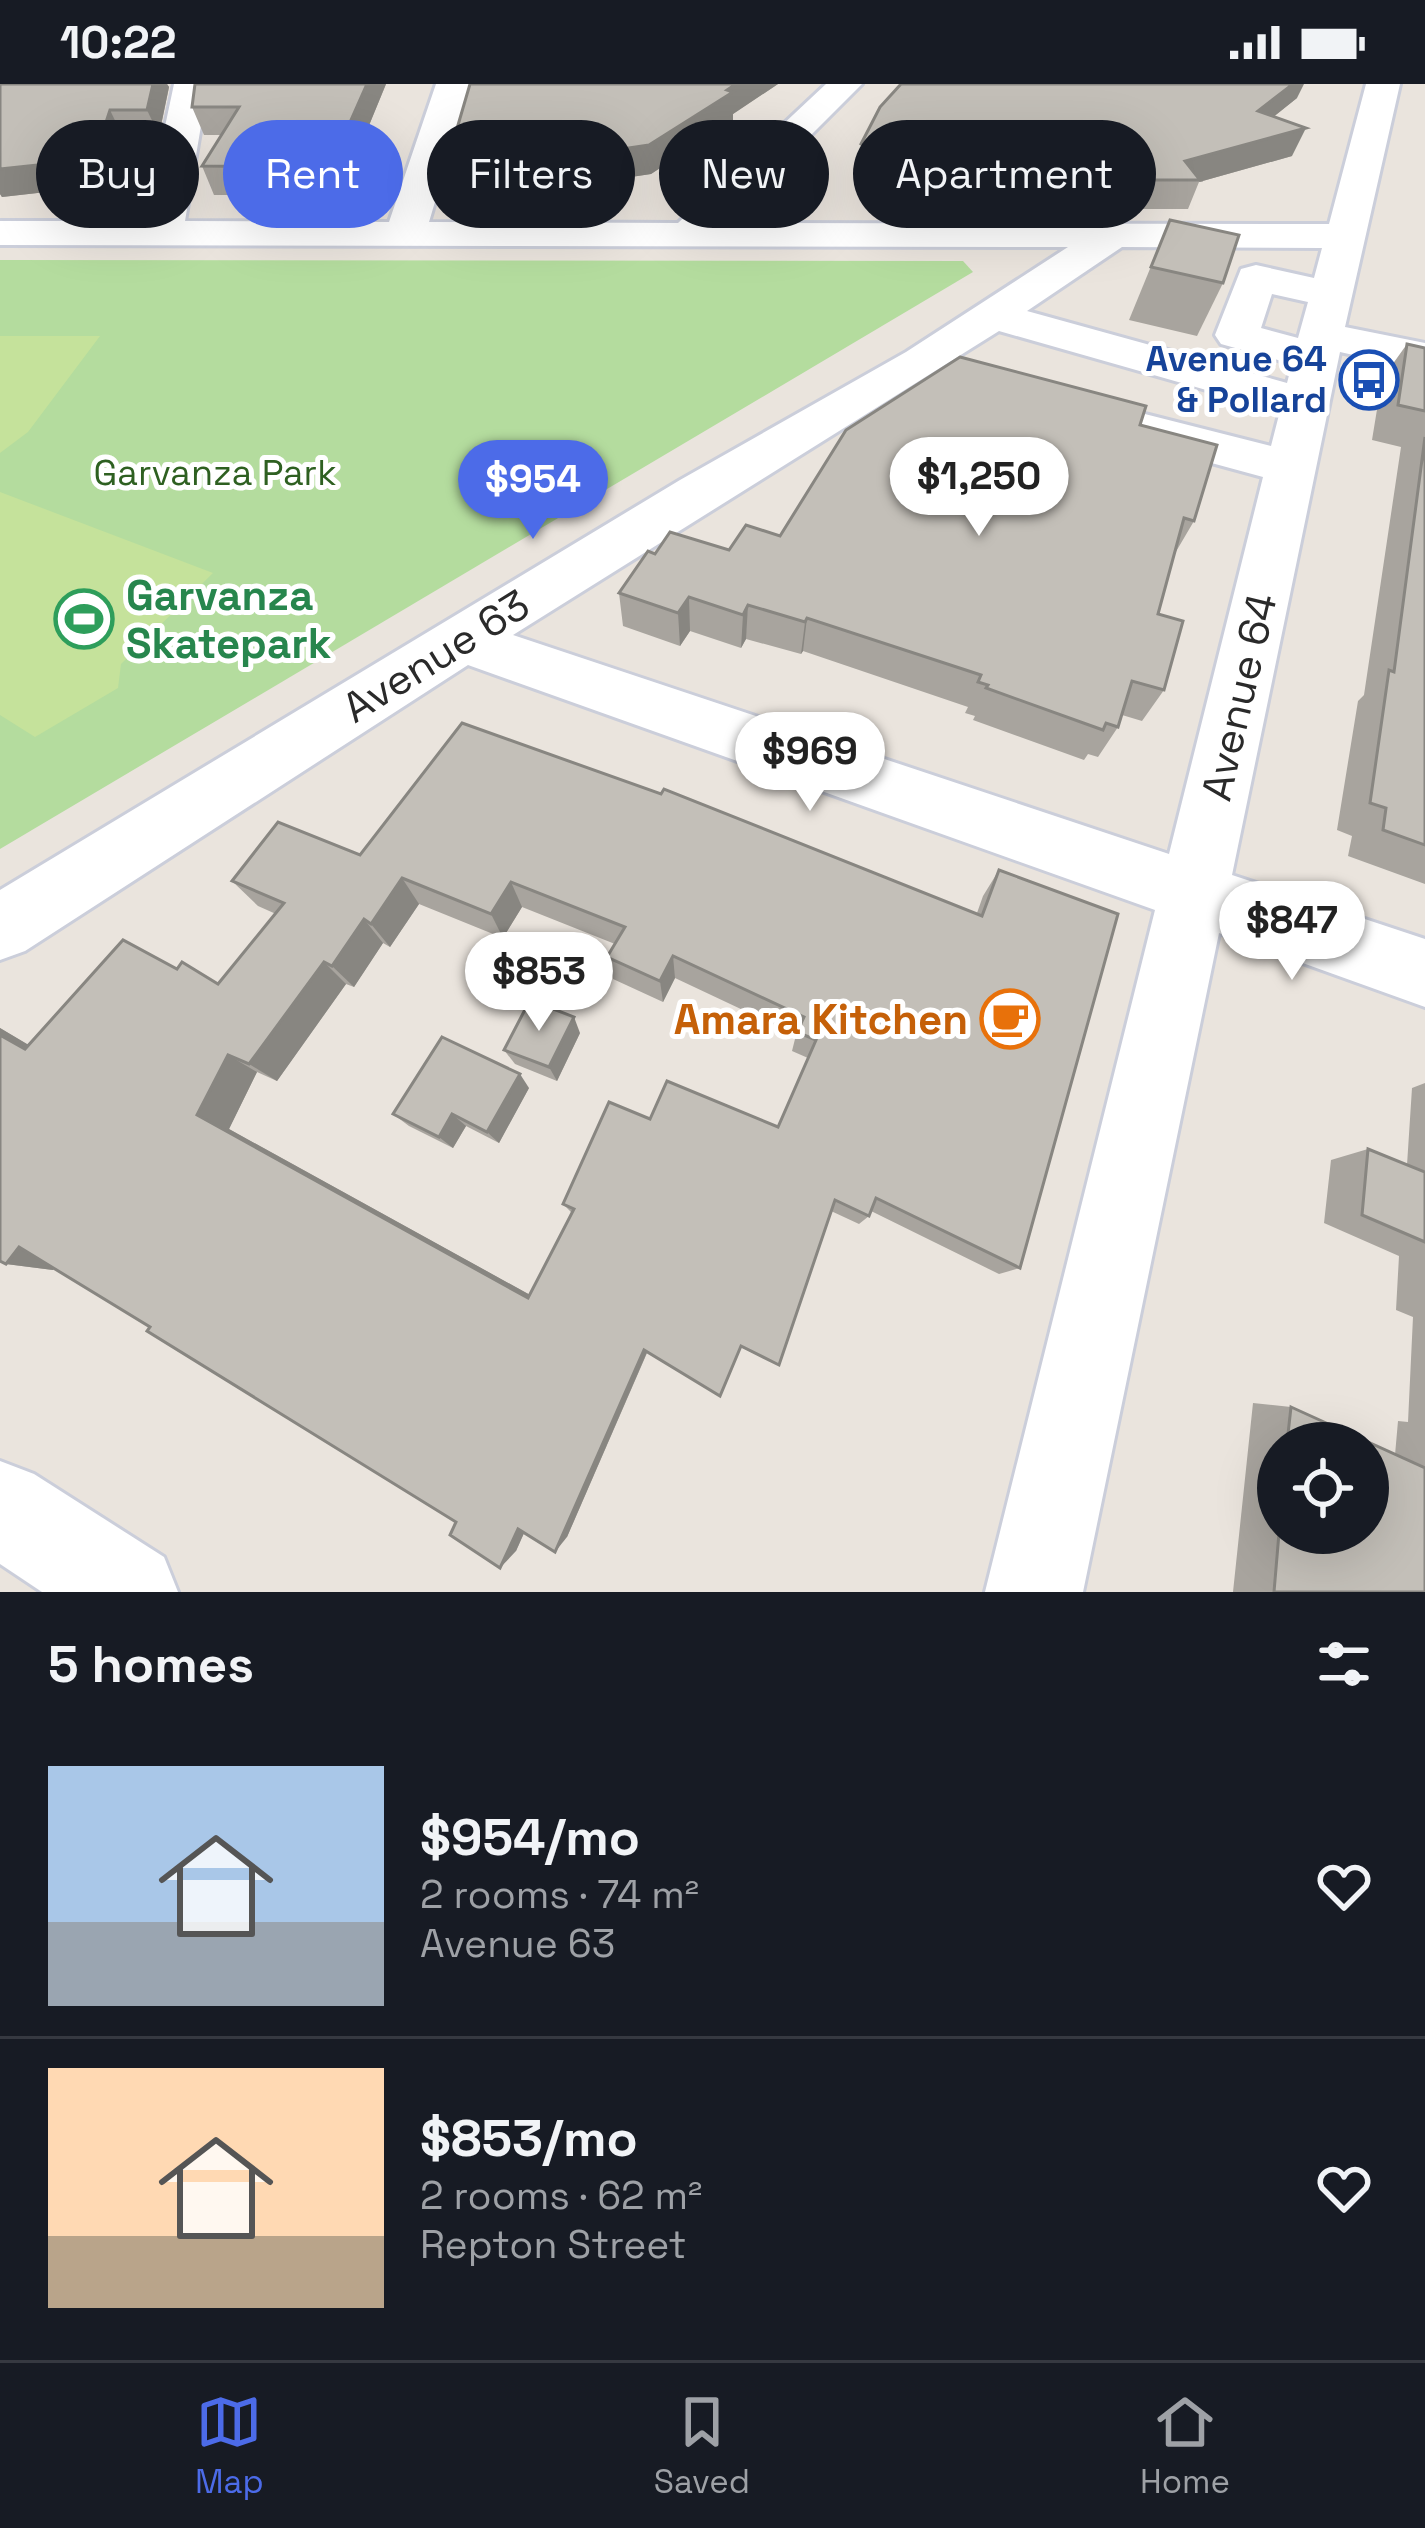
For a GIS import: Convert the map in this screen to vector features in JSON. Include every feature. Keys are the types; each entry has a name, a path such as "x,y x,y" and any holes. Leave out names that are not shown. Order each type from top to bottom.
{"street":[{"path":"163,232 190,84"},
{"path":"406,231 453,84"},
{"path":"692,231 845,84"},
{"name":"Avenue 64","path":"1034,1592 1383,84"},
{"path":"1318,181 1368,153"},
{"path":"1187,233 1272,201"},
{"path":"0,233 1346,236"},
{"name":"Avenue 63","path":"0,928 698,492 922,362 1117,233"},
{"path":"992,315 1117,350 1319,347 1425,357"},
{"path":"1117,350 1094,402 1291,468"},
{"path":"922,362 987,381"},
{"path":"462,640 1425,973"},
{"path":"0,1508 129,1592"}],"green space":[{"name":"Garvanza Park","path":"0,260 963,261 973,272 0,849"},
{"path":"0,336 100,336 28,432 0,453"},
{"name":"Garvanza Skatepark","path":"0,492 213,573 121,664 118,688 35,737 0,715"}],"building":[{"path":"0,84 153,84 147,110 110,110 107,120 36,120 36,165 0,169"},
{"path":"195,84 367,84 351,120 231,120 239,107 192,107"},
{"path":"470,84 736,84 727,90 733,92 689,120 659,120 659,139 635,147 635,120 459,120"},
{"path":"901,84 1293,84 1258,111 1306,128 1185,161 1200,180 1156,180 1156,120 873,120"},
{"path":"223,133 223,166 202,166"},
{"path":"1170,220 1239,235 1223,283 1151,267"},
{"path":"1407,344 1425,348 1425,411 1398,405"},
{"path":"960,357 1146,406 1140,425 1217,445 1194,521 1184,518 1158,614 1183,621 1164,690 1132,681 1118,727 1106,723 1103,730 986,688 978,682 981,675 807,618 805,622 748,605 743,615 689,597 678,613 619,593 648,551 655,554 670,532 729,550 746,525 780,536 846,430"},
{"path":"1425,437 1425,845 1383,830 1386,808 1370,803 1389,670 1394,672"},
{"path":"462,723 661,794 664,789 982,916 999,870 1118,914 1020,1268 876,1198 869,1216 835,1200 779,1365 741,1346 720,1396 644,1350 555,1552 518,1529 500,1568 450,1535 456,1522 147,1331 150,1327 19,1247 6,1264 0,1261 0,1035 25,1049 123,940 177,969 182,962 218,984 284,903 232,881 278,822 360,855","holes":["402,878 491,914 511,882 625,927 607,957 660,981 673,956 804,1017 797,1032 816,1040 778,1127 667,1081 650,1119 609,1102 563,1204 574,1209 528,1298 197,1115 228,1055 249,1064 324,962 332,966 364,919 371,924"]},
{"path":"530,1000 574,1017 549,1067 504,1050"},
{"path":"442,1037 520,1074 487,1132 452,1114 439,1137 393,1114"},
{"path":"1368,1149 1425,1172 1425,1242 1362,1215"},
{"path":"1291,1407 1324,1422 1289,1422"},
{"path":"1389,1452 1425,1468 1425,1592 1274,1592 1277,1554 1389,1554"}],"place":[{"name":"Avenue 64 & Pollard","path":"1369,380"},
{"name":"Garvanza Skatepark","path":"84,619"},
{"name":"Amara Kitchen","path":"1010,1019"}]}
